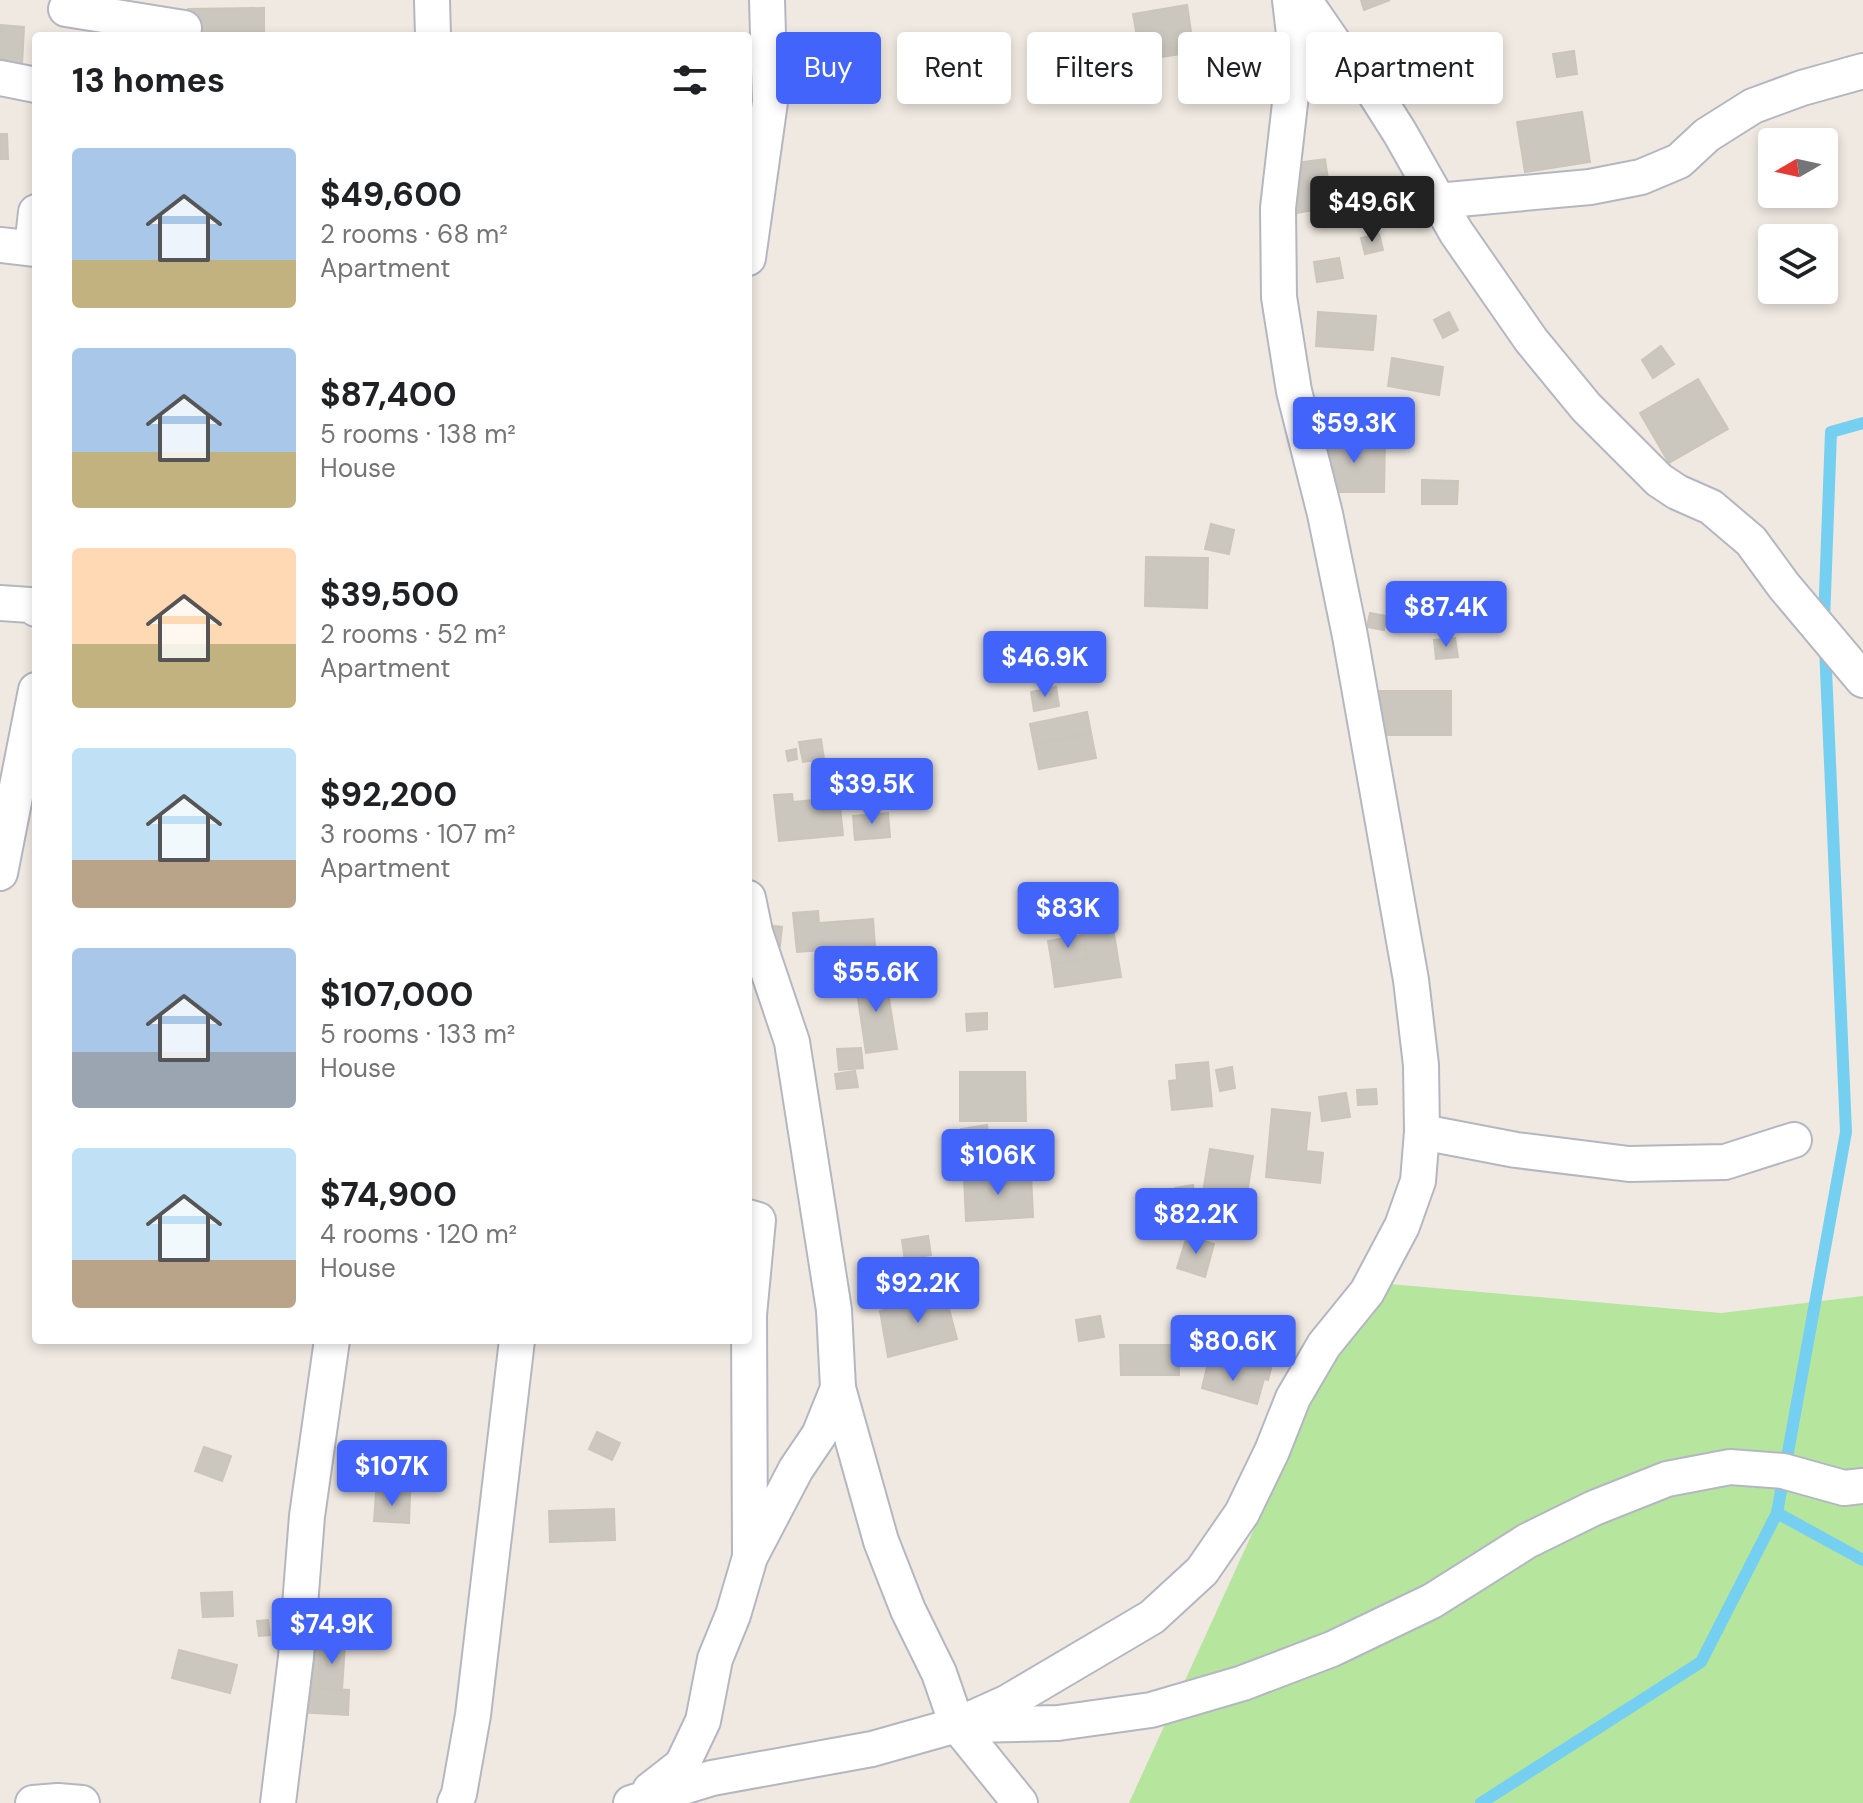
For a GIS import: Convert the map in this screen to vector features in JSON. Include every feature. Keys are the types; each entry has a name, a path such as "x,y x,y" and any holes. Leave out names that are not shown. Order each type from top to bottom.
{"street":[{"path":"432,0 433,32"},
{"path":"752,230 770,102 767,0"},
{"path":"634,1803 712,1778 872,1749 957,1725 1008,1702 1152,1617 1202,1571 1242,1513 1293,1398 1324,1345 1367,1292 1402,1226 1418,1181 1422,1132 1421,1065 1411,980 1350,636 1325,514 1294,391 1279,297 1278,208 1296,51 1290,0"},
{"path":"1304,0 1333,42 1369,84 1437,201 1531,340 1586,407 1659,480 1711,507 1751,541 1784,586 1863,680"},
{"path":"64,15 184,28"},
{"path":"1437,201 1590,187 1641,177 1679,161 1707,135 1753,106 1863,71"},
{"path":"0,78 32,84"},
{"path":"23,247 32,223"},
{"path":"0,603 32,606"},
{"path":"0,873 32,710"},
{"path":"752,917 792,1042 834,1310 838,1388 881,1541 908,1610 939,1673 957,1725 1020,1803"},
{"path":"1422,1132 1516,1150 1629,1164 1725,1162 1794,1140"},
{"path":"752,1218 758,1220 752,1283"},
{"path":"278,1803 296,1657 307,1516 331,1344"},
{"path":"455,1803 473,1715 517,1344"},
{"path":"749,1344 750,1557"},
{"path":"634,1803 682,1765 703,1721 715,1659 733,1615 750,1557 796,1469 819,1435 838,1388"},
{"path":"957,1725 1058,1723 1151,1710 1243,1683 1332,1649 1418,1608 1527,1541 1594,1508 1667,1479 1730,1467 1783,1471 1844,1488 1863,1486"},
{"path":"33,1803 82,1803"}],"green space":[{"path":"1367,1282 1721,1313 1863,1296 1863,1803 1129,1803"}],"building":[{"path":"1361,0 1390,0 1364,10"},
{"path":"1187,5 1191,32 1178,32 1178,54 1162,57 1162,32 1136,32 1133,14"},
{"path":"264,8 264,32 188,32 188,9"},
{"path":"0,25 24,27 22,65 0,64"},
{"path":"1574,51 1577,74 1557,77 1553,54"},
{"path":"1582,112 1590,162 1525,172 1517,122"},
{"path":"0,134 7,134 8,159 0,159"},
{"path":"1325,159 1332,207 1296,213 1288,164"},
{"path":"1379,234 1383,250 1365,254 1361,238"},
{"path":"1339,258 1343,278 1317,282 1314,262"},
{"path":"1318,312 1376,316 1373,350 1316,346"},
{"path":"1449,312 1458,330 1443,338 1434,320"},
{"path":"1661,346 1674,364 1653,378 1642,360"},
{"path":"1392,358 1443,367 1439,395 1388,386"},
{"path":"1698,379 1728,429 1669,463 1640,413"},
{"path":"1329,415 1332,437 1309,440 1306,418"},
{"path":"1324,438 1385,439 1384,492 1324,492"},
{"path":"1422,480 1458,481 1457,504 1422,504"},
{"path":"1211,524 1234,530 1229,554 1205,549"},
{"path":"1146,557 1208,558 1207,608 1145,606"},
{"path":"1370,613 1387,616 1384,630 1367,627"},
{"path":"1455,638 1458,657 1436,659 1434,640"},
{"path":"1056,687 1059,706 1034,711 1031,692"},
{"path":"1377,691 1451,691 1451,735 1377,735"},
{"path":"1087,712 1091,733 1034,744 1030,724"},
{"path":"1091,733 1096,758 1039,769 1034,744"},
{"path":"821,739 824,759 803,762 799,742"},
{"path":"796,749 797,759 788,761 786,751"},
{"path":"838,788 843,835 779,841 774,795 792,794 793,802 815,800 814,790"},
{"path":"888,813 890,837 855,840 853,816"},
{"path":"1039,885 1059,890 1054,913 1034,908"},
{"path":"818,911 819,923 873,919 875,946 797,952 793,913"},
{"path":"1112,922 1121,977 1055,987 1052,964 1087,958 1082,928"},
{"path":"765,925 782,927 780,946 763,944"},
{"path":"1083,935 1087,958 1052,964 1048,941"},
{"path":"885,974 897,1049 866,1053 855,978"},
{"path":"987,1013 987,1029 967,1031 966,1014"},
{"path":"861,1048 863,1068 839,1070 837,1049"},
{"path":"1208,1062 1212,1106 1172,1110 1169,1081 1177,1080 1176,1065"},
{"path":"1232,1067 1235,1088 1220,1091 1216,1070"},
{"path":"855,1071 858,1087 837,1089 835,1074"},
{"path":"960,1072 1025,1072 1026,1121 960,1121"},
{"path":"1376,1089 1377,1104 1358,1105 1357,1090"},
{"path":"1346,1093 1350,1117 1322,1121 1319,1097"},
{"path":"1272,1109 1310,1113 1306,1151 1323,1153 1320,1183 1266,1177"},
{"path":"987,1125 991,1149 964,1153 961,1129"},
{"path":"1210,1149 1253,1156 1244,1212 1201,1205"},
{"path":"1031,1173 1033,1217 966,1221 964,1176"},
{"path":"1193,1185 1196,1207 1178,1210 1175,1188"},
{"path":"928,1236 931,1255 905,1260 902,1240"},
{"path":"1187,1236 1214,1244 1205,1277 1177,1268"},
{"path":"945,1294 957,1339 888,1357 880,1311"},
{"path":"1100,1316 1104,1337 1079,1341 1076,1320"},
{"path":"1215,1340 1274,1357 1268,1380 1208,1363"},
{"path":"1120,1345 1178,1345 1179,1375 1121,1375"},
{"path":"1208,1363 1264,1379 1257,1404 1202,1388"},
{"path":"597,1432 620,1443 612,1460 589,1449"},
{"path":"204,1447 231,1456 222,1481 195,1471"},
{"path":"377,1471 412,1473 410,1495 376,1493"},
{"path":"376,1493 410,1495 409,1523 374,1521"},
{"path":"614,1509 615,1540 550,1542 549,1511"},
{"path":"232,1592 233,1616 203,1617 201,1593"},
{"path":"302,1619 354,1623 353,1645 321,1643 318,1688 349,1690 348,1715 297,1712"},
{"path":"268,1620 270,1635 259,1636 257,1621"},
{"path":"321,1643 345,1644 342,1690 318,1688"},
{"path":"179,1650 237,1665 230,1693 172,1678"}],"waterway":[{"path":"1824,621 1831,432 1863,423"},
{"path":"1481,1803 1701,1662 1777,1513 1846,1132 1825,647"},
{"path":"1777,1513 1863,1560"}]}
